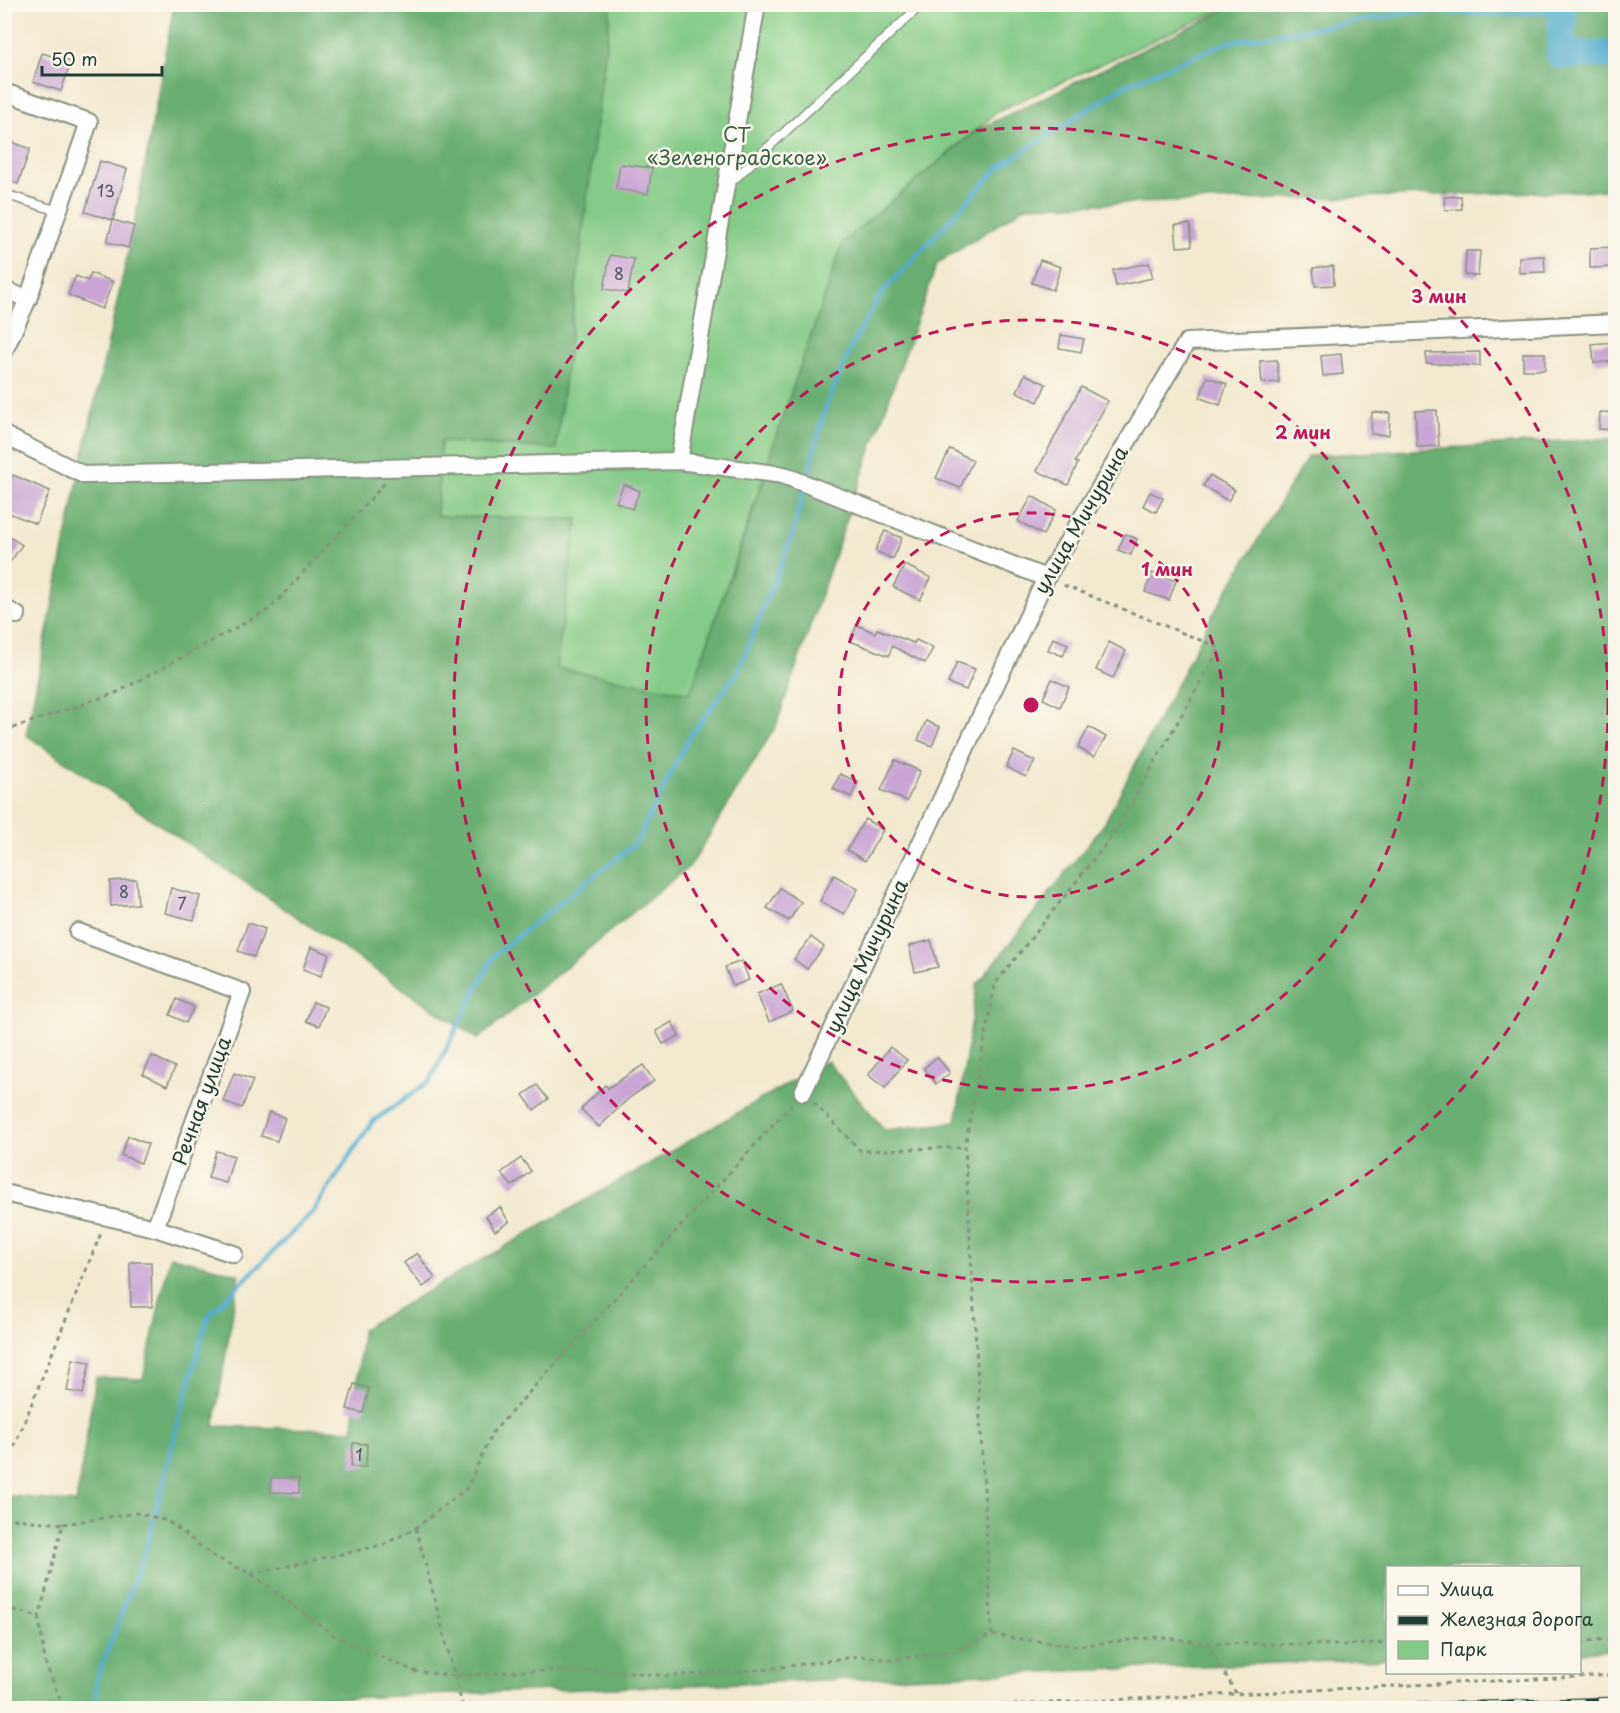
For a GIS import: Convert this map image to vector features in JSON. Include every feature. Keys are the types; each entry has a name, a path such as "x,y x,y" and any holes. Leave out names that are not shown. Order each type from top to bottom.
{"street":[{"path":"680,461 757,4"},
{"path":"4,92 89,122 28,299 4,351"},
{"path":"4,290 28,299"},
{"name":"улица Мичурина","path":"803,1092 1046,578 1186,342 1616,323"},
{"path":"4,435 84,475 680,461 783,475 1046,578"},
{"name":"Речная улица","path":"78,932 242,992 155,1228"},
{"path":"4,1193 155,1228 234,1254"}],"lane":[{"path":"726,187 922,4"},
{"path":"4,194 58,211"}],"path":[{"path":"4,731 118,692 270,609 399,468"},
{"path":"992,1635 965,1147 994,984 1113,835 1220,648 1046,578"},
{"path":"251,1574 383,1545 416,1528 467,1488 492,1433 803,1092 861,1151 965,1147"},
{"path":"4,1472 108,1217"},
{"path":"4,1518 63,1524 137,1513 168,1521 213,1556 251,1574 335,1636 414,1671 456,1676 525,1671 618,1671 667,1676 760,1670 860,1656 893,1660 954,1651 992,1635 1075,1646 1156,1637 1207,1643 1339,1646 1386,1643"},
{"path":"63,1524 39,1617 45,1662 62,1704 66,1708"},
{"path":"416,1528 463,1708"},
{"path":"4,1611 14,1610 39,1617"},
{"path":"1581,1643 1616,1639"},
{"path":"1207,1643 1237,1695"},
{"path":"950,1708 1616,1675"}],"green space":[{"path":"174,5 611,5 556,449 441,441 437,516 578,519 556,668 690,693 843,242 977,130 1235,5 1615,5 1615,190 1026,206 937,264 776,726 691,865 478,1039 26,735 85,446 134,226"},
{"name":"СТ «Зеленоградское»","path":"611,5 1231,5 1000,110 843,242 690,694 556,668 437,516 441,441 556,449"},
{"path":"1615,438 1615,1650 1581,1652 1581,1566 1386,1566 1386,1659 76,1708 5,1708 4,1495 76,1503 96,1377 143,1379 170,1256 239,1274 214,1426 353,1430 362,1329 827,1061 885,1130 956,1122 977,985 1104,824 1212,616 1308,456"}],"building":[{"path":"42,53 71,62 61,91 33,82"},
{"path":"4,139 30,149 18,184 4,179"},
{"path":"100,161 127,169 113,220 85,212"},
{"path":"620,164 652,168 648,194 616,189"},
{"path":"1461,196 1462,209 1445,210 1444,197"},
{"path":"113,220 134,226 128,248 107,242"},
{"path":"1190,224 1192,246 1177,247 1175,225"},
{"path":"1614,247 1615,267 1590,268 1590,248"},
{"path":"1466,251 1480,251 1478,276 1465,275"},
{"path":"610,255 634,259 628,293 604,289"},
{"path":"1544,256 1545,272 1519,273 1519,257"},
{"path":"1040,260 1061,267 1053,290 1032,283"},
{"path":"1149,263 1153,278 1116,286 1113,270"},
{"path":"1333,266 1334,285 1315,286 1313,268"},
{"path":"91,273 113,282 102,309 68,295 76,276 88,281"},
{"path":"1061,335 1084,339 1081,352 1059,348"},
{"path":"1616,342 1616,361 1594,363 1592,344"},
{"path":"1480,352 1480,366 1426,363 1426,353"},
{"path":"1523,353 1545,353 1545,370 1523,370"},
{"path":"1341,354 1343,374 1323,376 1321,356"},
{"path":"1277,360 1279,382 1262,383 1260,361"},
{"path":"1025,374 1046,384 1038,402 1017,392"},
{"path":"1207,377 1227,384 1220,405 1200,398"},
{"path":"1081,387 1108,401 1075,462 1078,463 1068,485 1037,471"},
{"path":"1437,410 1439,446 1417,447 1415,411"},
{"path":"1372,412 1390,413 1389,435 1371,434"},
{"path":"1600,412 1616,413 1616,430 1599,429"},
{"path":"950,449 973,460 960,488 936,478"},
{"path":"13,475 50,491 36,524 4,511 4,495"},
{"path":"1210,475 1235,490 1228,501 1203,486"},
{"path":"624,484 640,491 632,509 616,502"},
{"path":"1150,492 1163,498 1156,512 1143,506"},
{"path":"1032,496 1056,510 1043,535 1018,521"},
{"path":"885,531 902,538 893,559 875,551"},
{"path":"4,533 22,545 4,571"},
{"path":"1125,534 1137,539 1131,555 1118,550"},
{"path":"905,565 931,578 920,600 893,587"},
{"path":"1152,573 1176,581 1169,600 1145,592"},
{"path":"857,625 875,633 877,629 914,643 916,640 933,648 925,663 892,646 889,656 850,641"},
{"path":"1053,638 1068,644 1063,656 1048,650"},
{"path":"1109,642 1126,651 1113,678 1096,670"},
{"path":"957,662 975,669 966,690 948,683"},
{"path":"1052,679 1069,687 1060,707 1043,699"},
{"path":"926,721 940,727 932,746 918,740"},
{"path":"1089,727 1106,737 1094,757 1078,748"},
{"path":"1014,751 1035,761 1026,777 1006,767"},
{"path":"895,760 920,771 907,801 881,790"},
{"path":"840,774 858,782 851,797 833,789"},
{"path":"865,819 883,830 865,861 847,850"},
{"path":"834,875 858,889 844,914 820,901"},
{"path":"136,879 138,904 111,906 110,881"},
{"path":"171,888 200,896 194,920 165,913"},
{"path":"780,888 801,902 789,921 767,908"},
{"path":"248,923 265,929 254,957 238,951"},
{"path":"811,937 824,947 807,969 794,959"},
{"path":"931,940 938,967 915,972 909,946"},
{"path":"311,947 329,954 321,976 303,969"},
{"path":"742,961 749,980 733,986 725,967"},
{"path":"781,984 793,1011 769,1022 757,994"},
{"path":"177,999 194,1007 186,1023 170,1015"},
{"path":"313,1002 326,1007 319,1026 306,1021"},
{"path":"672,1022 679,1036 663,1044 656,1031"},
{"path":"890,1047 907,1060 885,1088 868,1075"},
{"path":"152,1056 175,1067 167,1086 143,1074"},
{"path":"937,1057 950,1073 936,1084 924,1068"},
{"path":"643,1065 654,1081 628,1099 599,1127 581,1109 605,1085 608,1088"},
{"path":"234,1073 253,1080 242,1108 223,1101"},
{"path":"537,1085 548,1099 534,1110 523,1095"},
{"path":"269,1112 285,1118 277,1141 261,1136"},
{"path":"128,1136 148,1144 141,1163 121,1155"},
{"path":"216,1151 234,1156 226,1183 208,1178"},
{"path":"521,1158 531,1171 512,1186 501,1173"},
{"path":"500,1207 509,1222 495,1231 486,1216"},
{"path":"417,1253 435,1278 423,1287 404,1263"},
{"path":"130,1262 151,1262 152,1307 131,1307"},
{"path":"73,1359 90,1362 83,1394 67,1391"},
{"path":"354,1384 369,1388 363,1413 347,1409"},
{"path":"353,1443 367,1444 366,1467 351,1467"},
{"path":"271,1478 299,1478 299,1493 271,1492"}],"waterway":[{"path":"1563,4 1560,55 1616,54"},
{"path":"96,1708 96,1681 148,1543 208,1316 313,1212 372,1122 430,1081 494,955 636,843 688,739 738,672 793,533 825,409 853,343 881,294 998,168 1125,85 1228,42 1420,11 1496,15 1563,11"}],"railway":[{"path":"1346,1708 1616,1700"}]}
